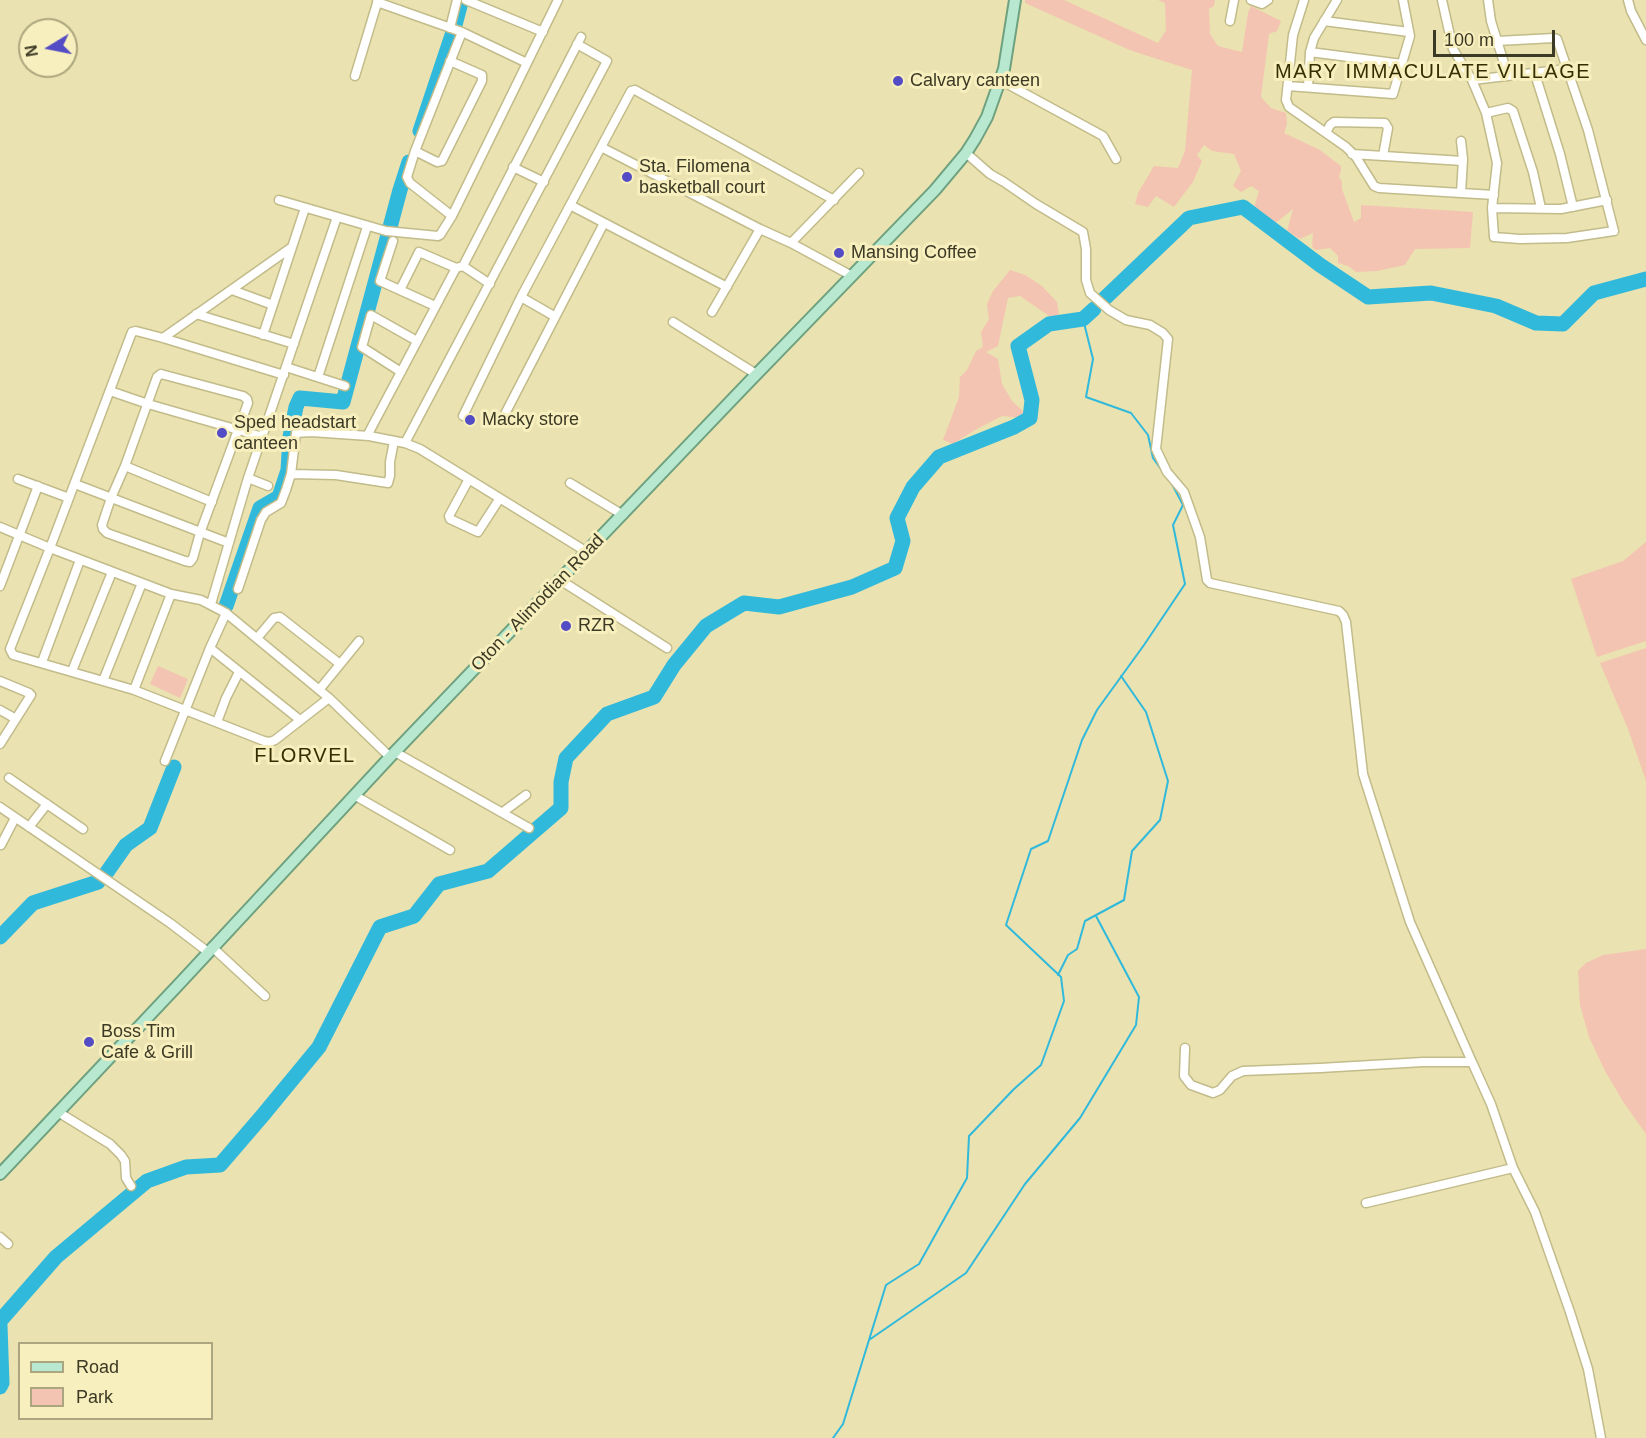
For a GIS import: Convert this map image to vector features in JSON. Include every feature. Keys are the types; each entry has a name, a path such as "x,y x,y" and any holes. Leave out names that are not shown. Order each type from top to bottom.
{"main road":[{"name":"Oton - Alimodian Road","path":"0,1174 354,795 935,190 966,153 987,117 1000,80 1015,0"}],"street":[{"path":"450,28 457,0"},
{"path":"466,0 543,32"},
{"path":"279,200 391,235 438,236 452,216 558,0"},
{"path":"1230,21 1234,0"},
{"path":"1251,0 1262,4 1268,0"},
{"path":"1304,0 1293,35 1286,100 1289,107 1346,147 1374,186 1494,195"},
{"path":"1308,87 1310,52 1314,38 1337,0"},
{"path":"1287,86 1394,94 1410,36 1403,0"},
{"path":"1442,0 1451,44 1472,80 1486,112 1496,157 1492,208 1494,237 1567,238 1614,231 1588,130 1558,42 1554,38 1497,41"},
{"path":"1488,0 1491,21 1508,76"},
{"path":"1628,0 1646,40"},
{"path":"355,76 378,1 462,32 527,63"},
{"path":"1323,21 1409,32"},
{"path":"452,216 407,177 462,32"},
{"path":"367,436 579,40 607,61 405,442"},
{"path":"1310,52 1402,64"},
{"path":"415,151 437,162 442,161 482,81 482,75 450,61"},
{"path":"1472,80 1568,69"},
{"path":"1535,74 1560,154 1573,207"},
{"path":"1000,80 1103,136 1116,159"},
{"path":"463,416 521,297 631,91 635,90 834,200"},
{"path":"1486,112 1508,108 1513,111 1533,172 1541,208"},
{"path":"1326,133 1334,122 1385,123 1388,128 1383,156"},
{"path":"1461,141 1463,161 1461,193"},
{"path":"600,147 852,276"},
{"path":"966,153 990,174 1083,232 1086,249 1086,280 1090,293 1126,320 1150,325 1168,339 1156,448 1167,472 1184,492 1200,537 1207,580 1210,583 1339,611 1343,615 1346,622 1363,774 1410,922 1491,1104 1514,1168 1535,1212 1588,1369 1601,1438"},
{"path":"1352,154 1463,161"},
{"path":"513,167 544,182"},
{"path":"791,243 859,173"},
{"path":"1492,208 1562,209 1607,200"},
{"path":"570,205 727,287"},
{"path":"263,335 305,208"},
{"path":"211,604 248,478 337,218"},
{"path":"506,412 554,315 604,223"},
{"path":"318,377 367,227"},
{"path":"712,312 760,229"},
{"path":"391,235 380,281 435,306"},
{"path":"163,338 292,248"},
{"path":"400,290 418,252 459,267 490,284"},
{"path":"232,290 273,305"},
{"path":"521,297 554,315"},
{"path":"196,314 294,344"},
{"path":"401,372 362,347 371,315 417,341"},
{"path":"673,322 756,374"},
{"path":"329,698 270,742 134,690 13,655 10,649 132,332 136,331 285,371 318,377 345,386"},
{"path":"161,374 243,396 248,403 238,430 190,562 107,533 103,529 102,525 111,498 157,377 161,374"},
{"path":"110,391 262,437"},
{"path":"238,589 261,520 266,512 280,503 291,474 296,433 367,436 405,442 587,552"},
{"path":"291,474 336,475 387,484 394,441"},
{"path":"125,466 212,502"},
{"path":"248,478 268,486"},
{"path":"18,479 69,498"},
{"path":"469,479 449,516 450,519 478,532 500,498"},
{"path":"570,483 623,514"},
{"path":"75,484 229,543"},
{"path":"1,580 38,486"},
{"path":"0,527 80,560 171,594 201,600 226,612 393,754 529,828"},
{"path":"42,662 80,560"},
{"path":"72,671 112,572"},
{"path":"560,580 667,648"},
{"path":"103,681 142,583"},
{"path":"134,690 171,594"},
{"path":"165,762 226,612"},
{"path":"258,637 274,618 280,617 340,664"},
{"path":"319,690 359,641"},
{"path":"210,648 300,720"},
{"path":"217,722 238,672"},
{"path":"0,681 31,695 1,740"},
{"path":"0,710 16,719"},
{"path":"9,778 83,829"},
{"path":"354,795 450,850"},
{"path":"503,812 526,795"},
{"path":"29,827 47,804"},
{"path":"0,807 210,949 265,996"},
{"path":"1,845 15,818"},
{"path":"1185,1048 1184,1076 1191,1085 1213,1093 1220,1090 1232,1076 1243,1071 1423,1062 1472,1062"},
{"path":"58,1112 110,1144 121,1155 125,1161 126,1178 131,1186"},
{"path":"1366,1203 1514,1168"},
{"path":"0,1237 8,1244"}],"green space":[{"path":"1025,0 1064,0 1158,43 1166,30 1165,3 1158,0 1215,0 1214,6 1209,9 1210,34 1218,46 1242,52 1251,6 1281,21 1277,31 1269,34 1261,97 1271,108 1286,113 1287,124 1284,133 1320,150 1341,166 1339,177 1354,222 1361,218 1361,205 1473,212 1470,248 1415,249 1405,265 1377,271 1356,272 1338,263 1338,256 1330,248 1316,250 1312,247 1313,233 1300,239 1287,231 1293,209 1267,230 1251,217 1259,191 1251,186 1241,192 1233,186 1241,171 1234,154 1212,151 1204,145 1197,155 1202,161 1193,182 1174,207 1156,196 1148,207 1135,204 1138,193 1154,166 1178,168 1185,151 1192,70 1132,51 1025,3"},
{"path":"1010,270 1025,275 1042,286 1057,302 1059,314 1055,320 1020,296 1008,298 998,346 986,352 998,359 1002,384 1012,401 1025,413 1022,418 1002,416 953,444 943,440 959,397 960,377 967,370 976,351 983,347 981,332 989,319 987,304 993,291"},
{"path":"1646,542 1646,641 1597,657 1571,579 1623,561"},
{"path":"1646,648 1646,781 1628,729 1600,663"},
{"path":"158,666 188,679 180,698 150,684"},
{"path":"1646,949 1646,1134 1605,1071 1589,1037 1580,1005 1578,971 1586,963 1603,955"}],"waterway":[{"path":"455,25 461,2"},
{"path":"420,131 452,35"},
{"path":"226,606 260,508 279,497 288,470 290,437 300,398 343,402 409,162"},
{"path":"1104,299 1189,218 1243,207 1320,265 1368,297 1431,293 1496,306 1536,323 1563,324 1594,293 1646,279"},
{"path":"0,1321 56,1257 147,1181 186,1167 220,1165 319,1047 380,927 414,916 439,884 488,871 561,808 561,782 566,758 607,714 654,697 674,665 706,626 744,603 779,607 852,587 895,568 903,541 897,518 913,487 939,457 1014,427 1030,418 1032,400 1018,346 1049,324 1083,319 1094,309"},
{"path":"1083,319 1093,359 1086,397 1131,413 1148,435 1153,458 1163,472"},
{"path":"833,1438 843,1424 886,1285 919,1264 967,1178 969,1136 1014,1089 1041,1065 1064,1001 1061,977 1006,925 1031,849 1048,841 1082,740 1097,710 1185,584 1173,525 1183,505 1172,484"},
{"path":"1058,975 1068,955 1077,949 1085,921 1124,900 1132,851 1160,820 1168,781 1146,712 1121,676"},
{"path":"107,872 126,845 150,828 174,767"},
{"path":"0,937 33,903 98,882"},
{"path":"869,1340 966,1273 1025,1184 1080,1118 1136,1025 1139,997 1096,916"},
{"path":"0,1325 2,1383 0,1387"}],"place":[{"name":"Calvary canteen","path":"898,81"},
{"name":"Sta. Filomena basketball court","path":"627,177"},
{"name":"Mansing Coffee","path":"839,253"},
{"name":"Macky store","path":"470,420"},
{"name":"Sped headstart canteen","path":"222,433"},
{"name":"RZR","path":"566,626"},
{"name":"Boss Tim Cafe & Grill","path":"89,1042"}],"district":[{"name":"MARY IMMACULATE VILLAGE","path":"1433,72"},
{"name":"FLORVEL","path":"305,756"}]}
